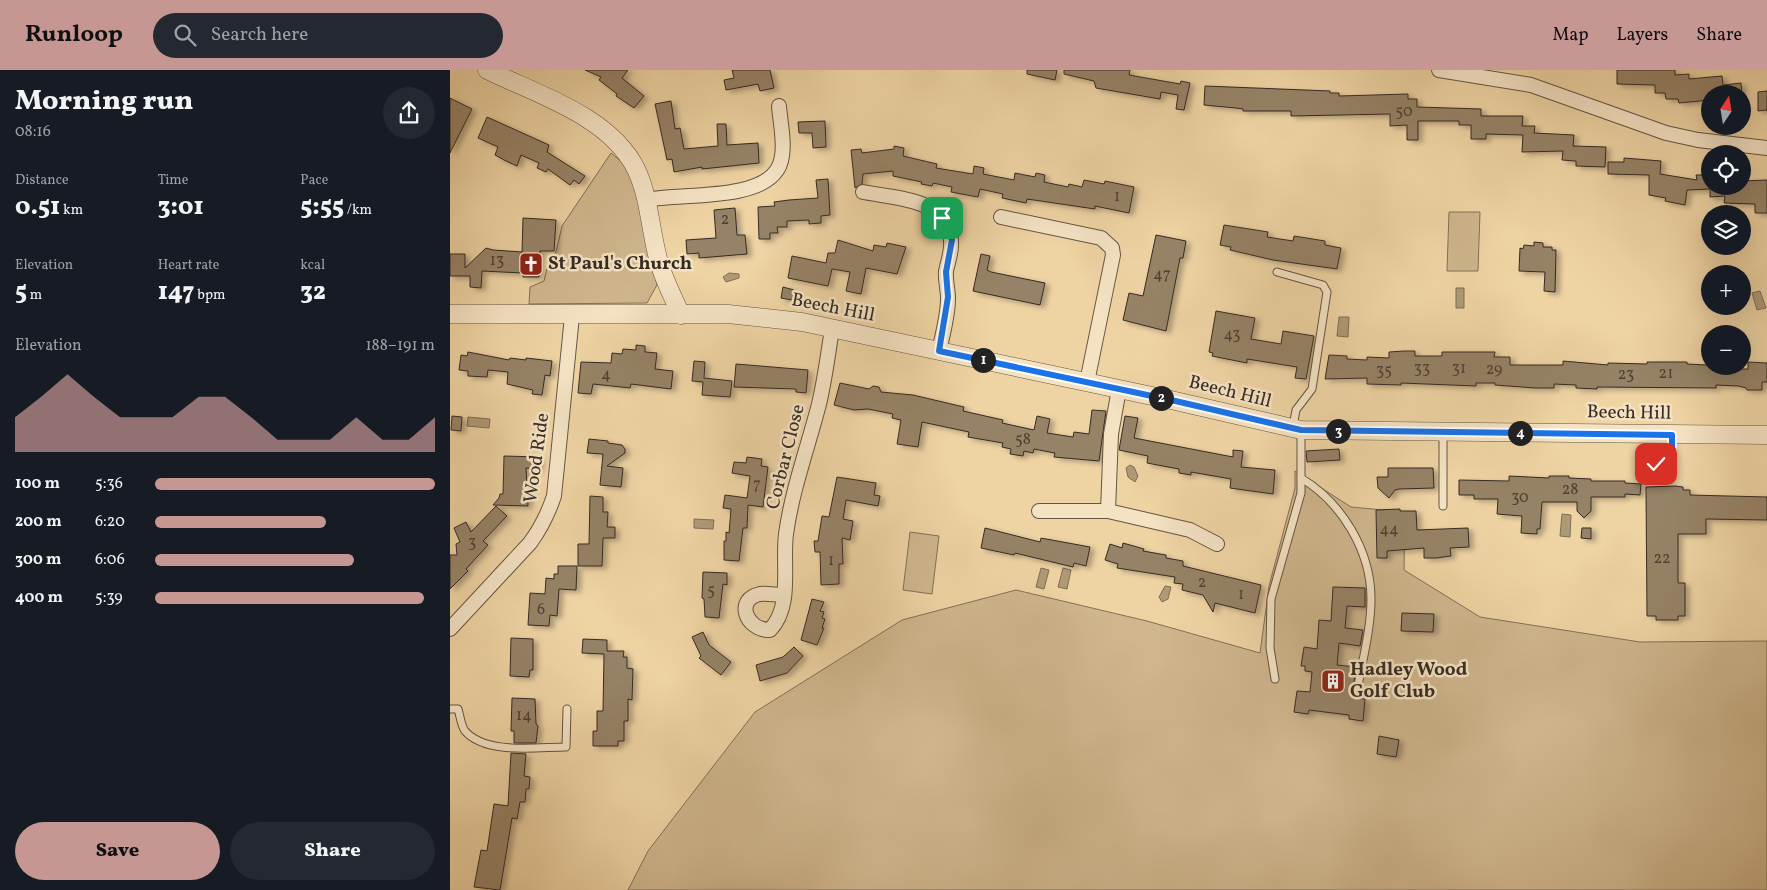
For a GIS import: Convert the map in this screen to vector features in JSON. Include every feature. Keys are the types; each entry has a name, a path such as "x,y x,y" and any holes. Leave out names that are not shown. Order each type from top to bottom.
{"street":[{"path":"487,70 571,109 618,143 636,169 646,200 659,262 681,315"},
{"path":"1439,70 1531,85 1564,95 1635,123 1698,140 1767,148"},
{"path":"646,200 665,196 744,191 765,180 777,170 782,152 779,106"},
{"path":"863,192 914,201 930,206 942,218 949,231 952,240 946,272 948,297 939,351"},
{"path":"1001,217 1101,238 1112,248 1113,255 1087,382"},
{"name":"Beech Hill","path":"450,314 767,317 1087,382 1297,429 1767,435"},
{"name":"Wood Ride","path":"450,629 530,543 549,512 554,496 572,316"},
{"name":"Corbar Close","path":"783,595 786,535 800,471 819,403 832,329"},
{"path":"1108,511 1110,442 1119,389"},
{"path":"1039,510 1108,511 1190,530 1217,544"}],"lane":[{"path":"1274,679 1270,648 1271,599 1301,493 1296,410 1312,389 1327,292 1323,285 1277,272"},
{"path":"1443,432 1443,506"},
{"path":"1649,480 1649,472 1656,464 1672,464 1672,435"},
{"path":"1301,478 1324,494 1348,521 1364,561 1371,599 1358,686"},
{"path":"450,709 458,709 464,729 472,737 492,747 566,747 567,709"}],"shaded area":[{"path":"611,153 633,171 657,285 647,303 529,304 530,287 544,281 549,259 556,252 562,226"},
{"path":"1449,212 1480,212 1478,271 1447,271"},
{"path":"729,273 739,274 739,278 726,282 723,277"},
{"path":"1456,288 1464,288 1464,308 1456,308"},
{"path":"1760,291 1766,308 1757,310 1752,293"},
{"path":"1339,317 1349,317 1348,337 1337,336"},
{"path":"468,417 490,419 489,428 467,426"},
{"path":"1130,465 1134,467 1138,476 1135,482 1128,477 1126,468"},
{"path":"1295,471 1351,507 1405,512 1404,570 1480,617 1640,642 1767,641 1767,890 628,890 648,851 755,712 902,620 1016,590 1147,621 1260,653 1269,586 1295,488"},
{"path":"1562,514 1571,515 1570,537 1560,536"},
{"path":"694,519 714,520 713,529 694,528"},
{"path":"910,532 939,536 932,594 903,590"},
{"path":"1041,568 1049,570 1044,589 1036,587"},
{"path":"1063,568 1071,570 1067,589 1058,587"},
{"path":"1165,586 1171,587 1168,599 1162,602 1159,597"}],"building":[{"path":"585,70 628,70 622,78 644,96 634,108 616,96 617,94 599,80 601,77"},
{"path":"732,70 770,70 774,88 760,91 758,84 726,90 724,80 734,78"},
{"path":"1027,70 1057,70 1055,80 1027,74"},
{"path":"1064,70 1130,70 1129,75 1180,84 1181,81 1190,83 1184,110 1176,109 1178,95 1161,92 1160,99 1096,88 1094,81 1064,74"},
{"path":"1617,70 1675,70 1675,75 1689,74 1689,79 1722,76 1723,85 1701,85 1701,101 1679,103 1678,99 1666,99 1665,93 1655,93 1655,85 1617,84"},
{"path":"1741,83 1741,85 1723,85"},
{"path":"1205,86 1330,91 1330,93 1339,93 1339,96 1408,94 1408,99 1417,99 1417,107 1481,109 1481,116 1523,116 1522,126 1535,126 1534,133 1574,135 1573,146 1606,147 1605,167 1576,166 1576,161 1562,160 1563,151 1522,152 1523,135 1486,134 1486,139 1471,139 1471,125 1459,125 1459,121 1418,121 1418,140 1407,140 1407,125 1390,126 1390,114 1291,116 1291,111 1243,111 1243,109 1204,105"},
{"path":"1767,91 1767,110 1758,111 1758,92"},
{"path":"450,98 472,109 450,153"},
{"path":"671,101 675,129 680,128 684,149 718,146 717,124 726,124 727,145 758,143 759,163 702,169 702,167 674,172 672,159 667,160 655,104"},
{"path":"487,117 549,145 547,152 585,176 579,184 574,180 570,185 548,169 546,172 537,168 539,163 521,155 517,166 495,155 498,147 478,138"},
{"path":"825,121 826,147 813,148 812,133 799,133 798,122"},
{"path":"894,146 904,148 903,156 937,164 936,168 973,174 974,166 984,168 983,174 1014,180 1015,173 1035,177 1036,173 1045,175 1044,182 1068,187 1069,184 1082,187 1084,180 1104,184 1105,181 1134,187 1129,213 1095,206 1095,209 1027,199 1026,203 1002,198 1003,194 980,189 978,197 951,192 952,187 933,183 932,186 921,184 922,182 893,176 893,171 863,174 862,184 855,188 851,150 861,149 862,153 894,149"},
{"path":"1624,158 1661,161 1660,174 1697,180 1696,175 1701,175 1701,189 1687,190 1685,205 1665,201 1666,198 1649,195 1649,175 1608,174 1608,162 1624,162"},
{"path":"828,179 830,215 821,216 821,223 809,224 809,220 787,221 787,227 777,227 778,233 770,233 770,239 759,239 758,207 775,206 774,202 818,198 816,180"},
{"path":"1767,180 1767,213 1755,213 1755,204 1724,203 1725,196 1710,197 1710,195 1751,195 1751,181"},
{"path":"735,208 737,235 745,235 747,254 699,258 699,253 687,254 686,240 716,238 714,210"},
{"path":"523,218 556,220 554,251 540,251 539,277 523,277 523,273 482,271 481,288 470,287 470,276 450,276 450,254 465,254 465,268 486,248 522,252"},
{"path":"1224,225 1268,232 1267,237 1293,241 1294,236 1325,241 1325,245 1341,248 1337,269 1273,260 1230,250 1231,247 1220,245"},
{"path":"1156,235 1186,241 1183,258 1180,258 1166,331 1123,320 1129,293 1143,296"},
{"path":"838,240 873,251 874,245 886,247 887,243 906,247 897,274 866,268 861,294 846,291 850,272 832,269 828,286 788,278 792,256 826,263 828,253 835,253"},
{"path":"1534,242 1543,243 1543,247 1552,247 1552,250 1556,250 1555,292 1544,291 1545,272 1519,271 1520,248 1523,249 1524,245 1534,246"},
{"path":"981,254 990,256 987,270 991,272 1045,283 1040,305 973,291"},
{"path":"783,287 794,290 792,300 781,298"},
{"path":"1216,311 1255,318 1251,339 1281,344 1283,331 1314,336 1306,379 1295,378 1297,367 1247,359 1247,363 1212,356 1213,353 1209,352"},
{"path":"636,345 645,346 645,352 657,353 655,369 673,371 671,389 631,384 630,388 593,384 591,394 578,393 581,362 611,363 612,353 622,354 623,349 636,350"},
{"path":"1415,351 1415,356 1442,356 1442,352 1495,352 1494,357 1510,357 1510,365 1563,365 1563,361 1608,365 1608,363 1687,362 1687,364 1701,365 1701,375 1751,375 1751,362 1767,363 1767,382 1762,382 1762,390 1747,390 1739,386 1716,385 1716,388 1597,387 1597,389 1576,388 1576,385 1554,384 1554,388 1495,385 1495,383 1476,383 1476,386 1401,383 1401,385 1367,384 1367,378 1325,379 1329,355 1347,356 1347,359 1367,360 1367,357 1389,358 1389,352"},
{"path":"468,352 509,360 510,358 526,360 526,358 552,361 550,376 545,375 542,395 532,394 533,390 507,384 508,372 488,370 487,377 468,376 468,371 459,370 461,355 467,356"},
{"path":"694,361 705,362 704,378 732,381 730,397 702,395 703,382 692,381"},
{"path":"736,364 808,370 806,393 796,392 796,389 734,387"},
{"path":"840,383 869,389 873,386 879,387 881,392 913,395 964,407 963,411 1003,420 1002,423 1034,430 1037,416 1050,419 1047,433 1073,437 1074,432 1089,434 1092,410 1106,411 1099,461 1054,457 1055,453 1034,449 1033,453 1024,451 1023,456 1010,454 1011,449 1002,447 1003,443 968,437 969,432 922,422 918,447 897,444 901,420 892,418 893,414 868,409 854,410 834,405"},
{"path":"452,416 462,417 461,431 451,430"},
{"path":"1125,416 1138,418 1134,438 1233,457 1233,450 1243,451 1241,467 1275,470 1273,494 1230,488 1231,479 1191,472 1191,475 1179,473 1179,469 1147,463 1148,456 1119,450"},
{"path":"589,439 608,441 608,443 622,445 625,449 625,453 607,466 623,468 621,487 600,485 603,454 587,453"},
{"path":"1339,449 1340,460 1307,462 1306,451"},
{"path":"504,456 539,457 539,469 526,468 528,506 493,505 500,494 503,494"},
{"path":"747,457 762,459 761,466 768,467 763,507 748,505 747,528 743,528 739,561 724,560 724,541 726,541 726,532 729,533 731,509 723,508 725,495 747,498 750,476 732,473 734,462 746,463"},
{"path":"1388,468 1433,468 1434,488 1399,489 1395,490 1389,498 1378,488 1377,477 1388,477"},
{"path":"1509,476 1549,478 1549,476 1569,476 1569,478 1591,479 1591,481 1625,481 1625,483 1641,484 1640,495 1625,494 1625,497 1591,497 1591,511 1584,518 1577,511 1577,502 1542,502 1540,529 1537,529 1537,534 1521,533 1522,516 1497,514 1498,499 1474,499 1474,495 1459,495 1459,480 1509,481"},
{"path":"837,477 876,483 874,495 880,496 878,506 846,500 843,519 853,521 850,540 842,538 843,564 839,564 839,584 821,585 820,552 815,552 814,541 818,541 822,516 829,517"},
{"path":"1646,487 1683,487 1683,490 1690,490 1690,495 1767,497 1767,520 1706,519 1706,534 1678,534 1678,583 1685,583 1685,616 1678,616 1678,620 1656,620 1656,616 1647,616"},
{"path":"590,496 603,497 603,512 608,512 607,527 615,527 615,538 603,538 602,566 578,566 578,544 589,544"},
{"path":"496,506 507,516 483,541 488,545 466,569 468,571 450,589 450,555 457,555 456,544 460,542 454,528 466,522 471,532"},
{"path":"1400,509 1400,511 1416,511 1417,530 1468,528 1469,547 1450,548 1451,556 1436,558 1424,558 1424,548 1387,551 1387,558 1377,558 1376,510"},
{"path":"985,528 1040,542 1041,538 1090,547 1086,566 1074,563 1073,567 1015,553 1014,555 981,548"},
{"path":"1582,528 1591,528 1591,539 1581,538"},
{"path":"1123,543 1144,549 1143,551 1166,555 1166,558 1183,561 1183,566 1261,585 1255,613 1215,603 1213,612 1203,595 1182,590 1183,584 1174,583 1175,577 1117,568 1118,564 1105,560 1110,544 1122,548"},
{"path":"558,566 577,566 576,590 559,589 557,616 550,615 549,626 528,625 530,593 545,594 546,578 554,579 554,574 558,574"},
{"path":"703,572 727,573 727,585 723,584 719,618 705,617 704,599 702,598"},
{"name":"Hadley Wood Golf Club","path":"1333,587 1365,588 1365,607 1347,606 1345,628 1363,630 1360,646 1339,643 1337,665 1356,667 1352,698 1365,699 1363,721 1349,719 1349,715 1309,710 1308,714 1294,712 1297,691 1310,692 1312,672 1305,671 1305,666 1301,666 1304,647 1317,649 1319,620 1331,621"},
{"path":"812,599 824,602 820,611 824,612 822,618 825,619 822,628 824,628 817,645 801,640"},
{"path":"1402,613 1434,614 1433,632 1401,631"},
{"path":"703,632 709,645 731,662 721,675 699,658 701,656 692,637"},
{"path":"511,638 533,639 533,670 530,670 529,677 510,676"},
{"path":"583,639 607,640 607,651 624,651 623,657 627,657 627,668 633,669 632,700 628,699 628,721 624,721 624,741 618,741 618,746 593,746 593,731 597,731 597,711 603,711 604,654 582,653"},
{"path":"794,647 803,656 787,673 760,681 756,665 783,657"},
{"path":"512,698 535,699 536,724 538,726 536,743 514,743 514,731 511,731"},
{"path":"1379,736 1399,740 1396,757 1377,754"},
{"path":"511,753 526,754 524,776 530,777 529,789 526,789 525,802 520,802 517,819 512,818 500,890 474,887 481,850 487,851 494,804 508,806"}],"place":[{"name":"St Paul's Church","path":"531,264"},
{"name":"Hadley Wood Golf Club","path":"1333,681"}],"route":[{"path":"942,218 952,240 946,272 948,297 946,318 939,351 1171,400 1301,430 1672,435 1672,464 1656,464"}]}
